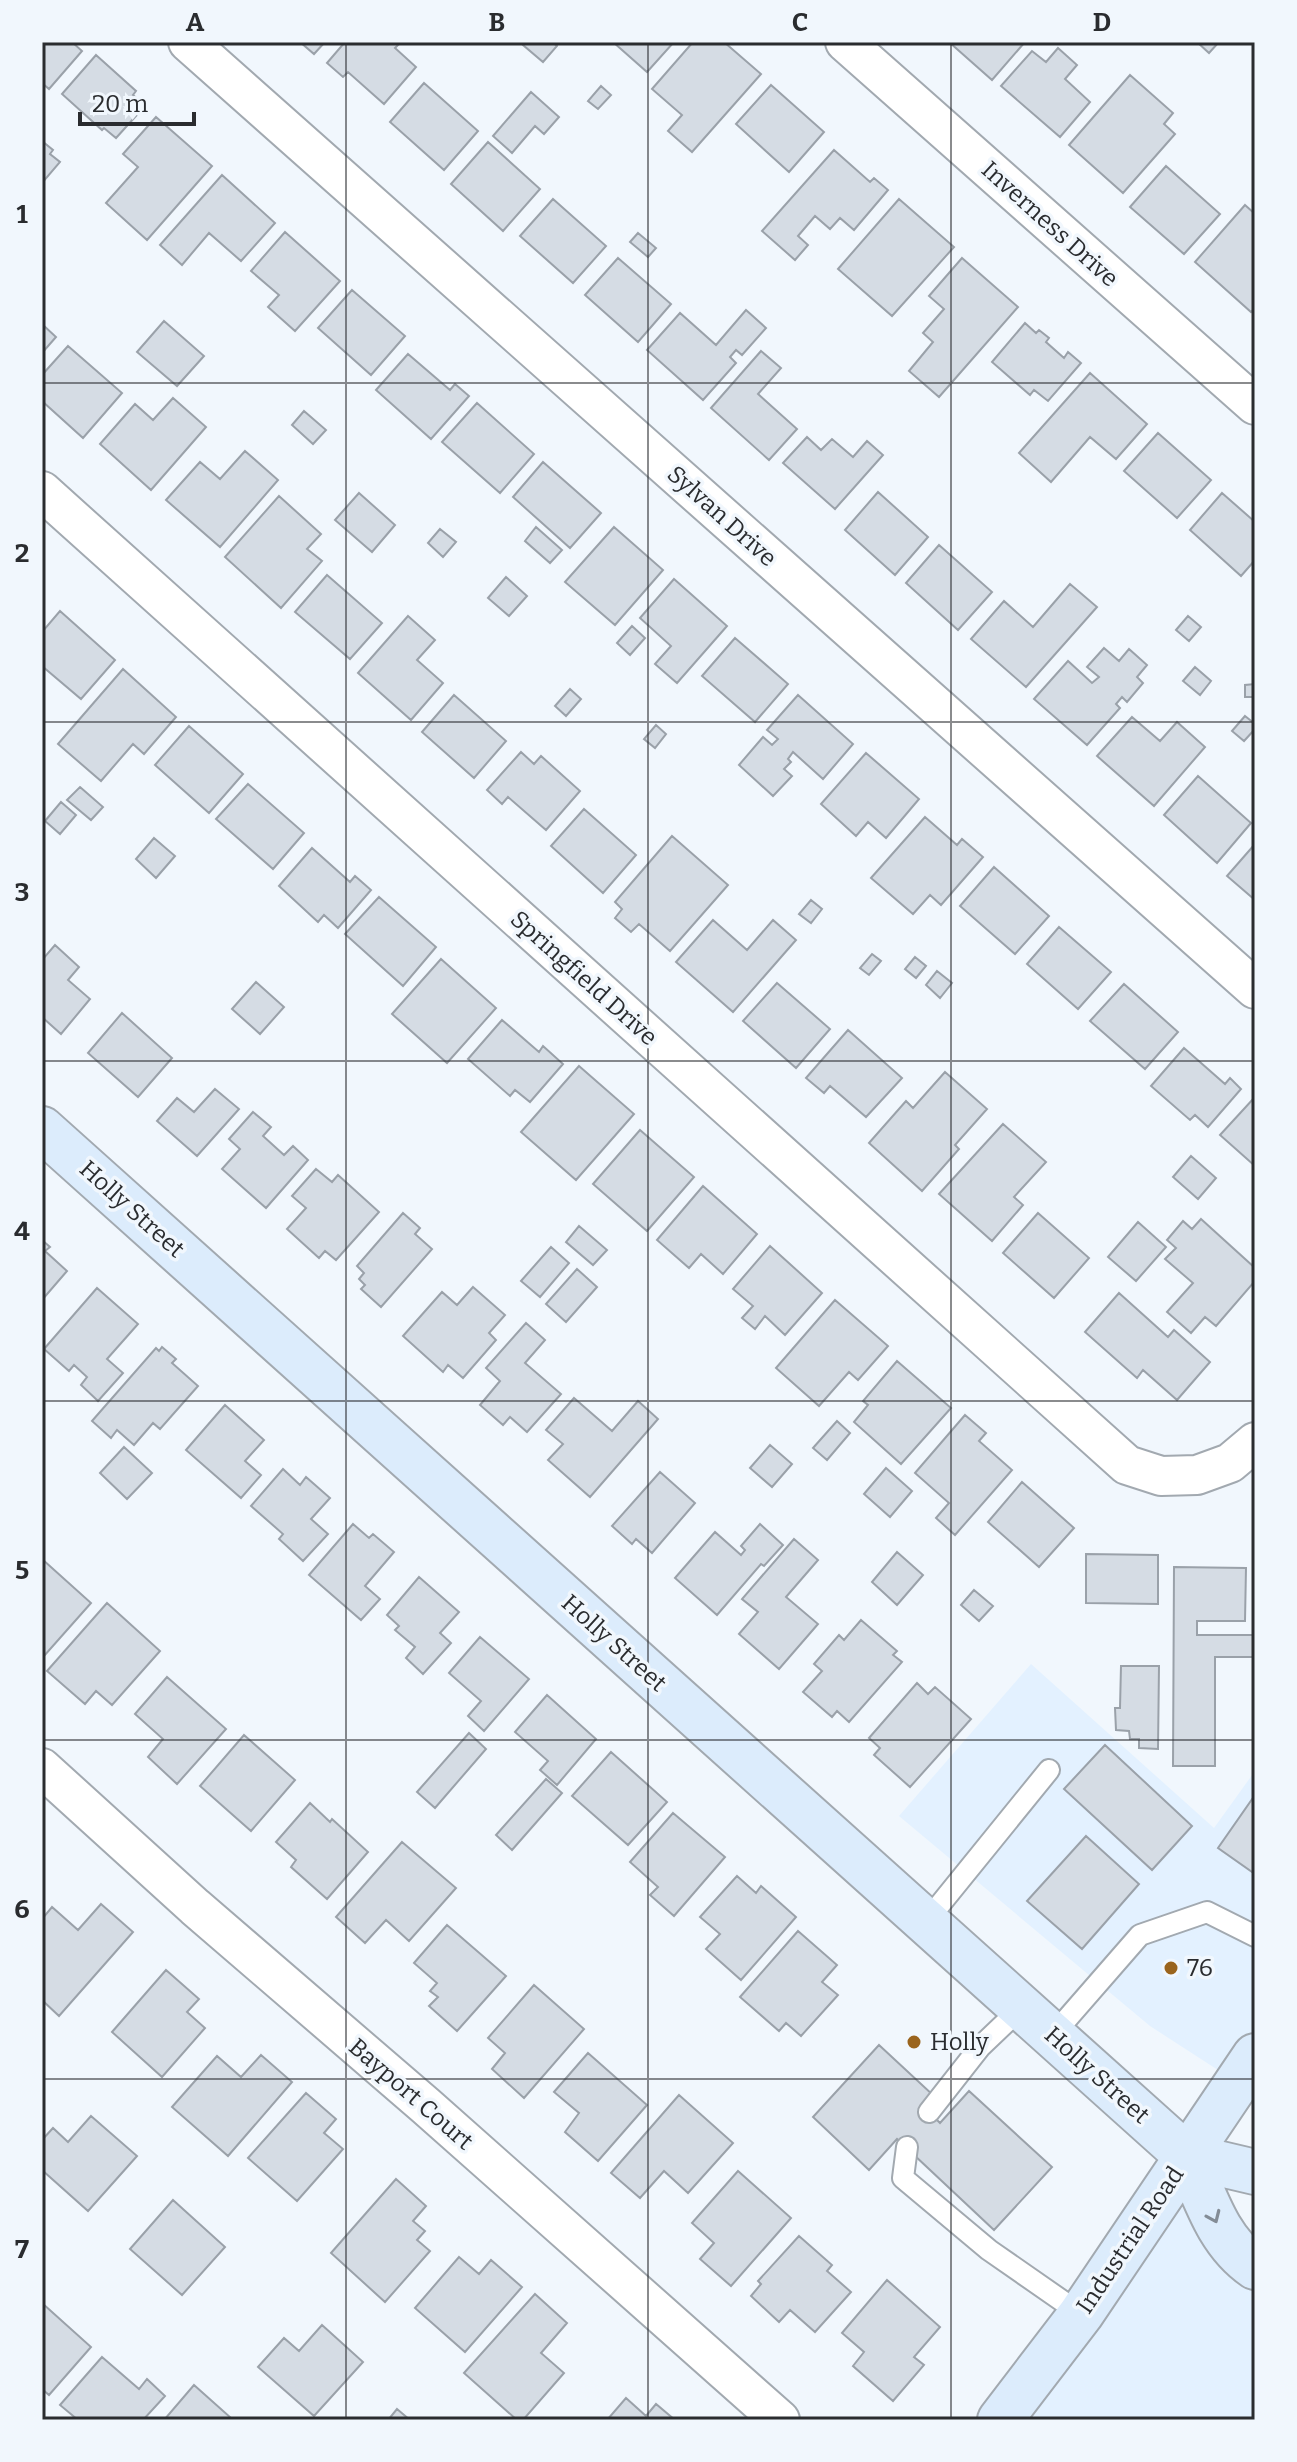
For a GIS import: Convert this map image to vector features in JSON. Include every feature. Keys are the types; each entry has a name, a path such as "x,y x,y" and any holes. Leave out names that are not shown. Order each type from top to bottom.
{"main road":[{"name":"Holly Street","path":"42,1129 1187,2156 1222,2235 1240,2257 1255,2267"},
{"name":"Industrial Road","path":"1000,2420 1081,2314 1255,2056"},
{"name":"Holly Street","path":"1187,2156 1255,2172"}],"street":[{"name":"Sylvan Drive","path":"188,42 1255,989"},
{"name":"Inverness Drive","path":"845,42 1255,405"},
{"name":"Springfield Drive","path":"42,491 1127,1465 1161,1476 1197,1475 1230,1463 1255,1442"},
{"name":"Bayport Court","path":"42,1768 195,1907 426,2106 780,2420"}],"lane":[{"path":"925,1923 1049,1770"},
{"path":"929,2112 980,2047 1037,2022 1140,1935 1207,1912 1255,1936"},
{"path":"907,2147 903,2178 989,2250 1081,2314"}],"shaded area":[{"path":"1031,1664 1214,1828 1255,1771 1255,2094 1150,2026 899,1816"},
{"path":"1187,2156 1255,2267 1255,2420 1000,2420"}],"building":[{"path":"42,42 72,42 82,51 49,89 42,83"},
{"path":"300,42 325,42 314,54"},
{"path":"345,42 401,42 395,48 416,67 384,104 348,72 343,77 327,63"},
{"path":"525,42 552,42 557,46 543,62 523,45"},
{"path":"613,42 674,42 647,72"},
{"path":"693,42 724,42 761,74 692,152 668,131 682,115 652,89"},
{"path":"949,42 1025,42 992,80"},
{"path":"1197,42 1219,42 1209,53"},
{"path":"1058,48 1077,65 1065,79 1090,102 1060,137 1001,86 1032,51 1046,62"},
{"path":"96,55 136,91 133,95 145,106 116,138 104,128 102,130 62,94"},
{"path":"1130,75 1173,113 1164,124 1175,134 1123,193 1069,145"},
{"path":"424,83 478,131 444,170 390,122"},
{"path":"771,85 824,132 789,172 736,124"},
{"path":"601,86 611,95 598,109 588,101"},
{"path":"531,92 559,117 544,134 535,126 512,153 493,136"},
{"path":"156,117 212,166 147,240 106,203 138,167 123,154"},
{"path":"42,141 53,150 50,154 60,162 42,183"},
{"path":"488,142 540,189 503,231 451,184"},
{"path":"834,150 870,182 874,178 888,190 854,230 840,218 830,229 815,216 798,236 808,245 795,260 762,231"},
{"path":"1166,166 1220,214 1184,254 1130,207"},
{"path":"222,175 275,223 241,261 209,233 182,265 160,245"},
{"path":"553,199 606,246 573,283 520,236"},
{"path":"899,199 954,247 892,316 838,269"},
{"path":"1245,205 1255,214 1255,308 1251,312 1195,262"},
{"path":"285,232 340,281 295,331 268,307 279,295 251,271"},
{"path":"638,233 656,248 648,257 630,242"},
{"path":"618,258 671,304 638,342 585,295"},
{"path":"962,258 1018,307 939,397 909,371 933,342 923,333 944,309 929,296"},
{"path":"352,290 405,336 371,375 318,328"},
{"path":"746,310 766,328 742,355 736,350 730,357 736,363 703,400 647,350 680,313 716,345"},
{"path":"164,321 204,356 177,386 137,352"},
{"path":"1025,323 1036,333 1039,330 1049,338 1046,342 1064,358 1068,352 1081,363 1048,401 1034,390 1030,395 992,362"},
{"path":"42,324 56,337 42,353"},
{"path":"68,346 122,393 83,438 42,401 42,375"},
{"path":"761,351 781,368 758,394 797,429 769,460 711,408"},
{"path":"408,354 450,390 455,384 469,396 431,439 376,390"},
{"path":"1090,373 1147,424 1116,459 1090,437 1051,482 1019,453"},
{"path":"173,398 206,427 151,490 100,444 135,404 153,420"},
{"path":"477,403 534,454 500,493 442,442"},
{"path":"304,411 326,430 313,444 292,425"},
{"path":"1158,433 1211,480 1177,518 1124,471"},
{"path":"807,437 821,450 832,439 853,457 867,441 883,455 835,509 783,463"},
{"path":"245,451 278,480 220,547 166,500 200,462 220,479"},
{"path":"543,462 601,513 570,548 513,497"},
{"path":"878,492 928,537 895,575 845,530"},
{"path":"359,493 395,525 372,552 335,520"},
{"path":"1222,493 1255,522 1255,560 1241,576 1190,530"},
{"path":"279,496 321,534 307,549 322,561 281,608 225,557"},
{"path":"536,527 562,550 550,563 525,541"},
{"path":"614,527 663,570 615,625 565,582"},
{"path":"440,529 456,542 443,557 428,543"},
{"path":"939,545 992,592 958,630 906,583"},
{"path":"327,575 382,623 350,659 295,612"},
{"path":"506,577 527,596 509,616 488,598"},
{"path":"674,579 727,626 677,683 655,664 671,646 640,618"},
{"path":"1070,584 1097,607 1026,687 971,639 1004,601 1033,627"},
{"path":"60,611 115,660 81,699 42,666 42,632"},
{"path":"408,616 435,640 417,660 443,683 411,720 358,673"},
{"path":"1188,616 1201,627 1189,641 1176,630"},
{"path":"632,626 645,638 630,655 617,643"},
{"path":"735,638 788,684 755,722 702,676"},
{"path":"1104,648 1119,661 1129,649 1147,665 1137,677 1143,683 1127,702 1122,697 1116,704 1120,708 1087,745 1034,699 1068,661 1092,683 1099,677 1087,667"},
{"path":"1195,667 1211,681 1200,695 1183,681"},
{"path":"123,669 176,717 144,754 133,744 101,781 58,744"},
{"path":"1255,684 1255,697 1245,697 1245,685"},
{"path":"570,689 581,699 566,716 555,706"},
{"path":"454,695 506,741 474,778 422,732"},
{"path":"798,695 853,744 823,779 793,752 788,759 791,762 784,769 792,776 773,796 739,765 763,737 772,745 778,739 767,730"},
{"path":"1245,716 1255,724 1255,729 1244,741 1232,731"},
{"path":"1132,717 1160,741 1177,722 1205,747 1154,806 1097,756"},
{"path":"656,725 666,734 655,748 644,739"},
{"path":"189,726 243,774 209,813 155,765"},
{"path":"521,752 534,764 541,756 580,791 546,830 508,797 502,804 487,790"},
{"path":"866,753 919,799 886,838 868,822 856,836 821,804"},
{"path":"1198,776 1251,823 1217,863 1164,815"},
{"path":"248,784 304,833 273,869 216,819"},
{"path":"80,787 103,807 91,820 67,800"},
{"path":"61,802 76,815 60,834 45,821"},
{"path":"584,809 636,855 603,893 551,846"},
{"path":"925,817 957,845 962,839 983,857 941,905 930,895 913,914 871,878"},
{"path":"672,836 728,885 670,951 639,924 631,932 615,918 622,909 615,902"},
{"path":"154,838 175,856 156,878 136,859"},
{"path":"1255,844 1255,900 1227,876"},
{"path":"312,848 350,882 355,876 371,890 338,928 324,915 318,922 279,886"},
{"path":"994,867 1049,916 1015,954 960,906"},
{"path":"379,897 436,947 403,986 345,934"},
{"path":"811,900 822,909 811,923 799,914"},
{"path":"713,920 747,950 773,920 796,940 733,1012 676,962"},
{"path":"1059,927 1111,972 1078,1009 1027,964"},
{"path":"55,945 79,967 68,980 90,999 61,1034 42,1017 42,960"},
{"path":"872,954 881,961 869,975 860,968"},
{"path":"915,957 926,966 916,978 905,969"},
{"path":"441,959 496,1008 447,1063 392,1014"},
{"path":"937,971 952,983 940,998 926,985"},
{"path":"256,982 284,1007 260,1034 232,1009"},
{"path":"777,983 830,1029 796,1068 743,1021"},
{"path":"1124,984 1178,1032 1145,1069 1090,1021"},
{"path":"122,1013 172,1058 138,1097 88,1053"},
{"path":"502,1020 539,1052 543,1046 563,1064 530,1102 515,1090 510,1096 468,1059"},
{"path":"848,1030 902,1078 866,1117 830,1086 824,1093 806,1078"},
{"path":"1184,1048 1225,1084 1230,1078 1241,1089 1208,1127 1195,1115 1190,1120 1151,1086"},
{"path":"579,1066 634,1114 576,1180 521,1132"},
{"path":"945,1072 987,1109 955,1145 959,1149 922,1191 869,1143 906,1101 913,1108"},
{"path":"215,1089 239,1109 197,1156 157,1121 177,1098 194,1112"},
{"path":"1255,1099 1255,1166 1220,1135"},
{"path":"253,1112 271,1127 263,1136 284,1155 293,1146 308,1160 266,1208 222,1169 240,1149 229,1139"},
{"path":"1003,1124 1046,1162 1014,1197 1023,1205 992,1241 939,1194"},
{"path":"640,1130 694,1177 647,1231 593,1184"},
{"path":"1191,1156 1216,1178 1198,1199 1173,1177"},
{"path":"316,1169 332,1182 338,1175 379,1212 336,1260 325,1251 319,1258 287,1229 306,1208 292,1196"},
{"path":"703,1186 757,1234 723,1274 701,1254 689,1268 657,1240"},
{"path":"403,1213 420,1228 415,1234 432,1249 381,1307 361,1289 365,1285 359,1279 364,1273 357,1266"},
{"path":"1038,1213 1089,1258 1054,1298 1003,1253"},
{"path":"1201,1219 1255,1268 1255,1281 1216,1326 1205,1317 1191,1333 1167,1312 1193,1283 1165,1259 1176,1248 1167,1240 1183,1221 1192,1229"},
{"path":"1138,1222 1166,1247 1136,1281 1108,1257"},
{"path":"579,1226 607,1250 593,1265 566,1242"},
{"path":"42,1240 50,1247 45,1251 67,1271 42,1300"},
{"path":"770,1246 822,1293 785,1335 765,1316 755,1329 742,1318 753,1306 733,1289"},
{"path":"551,1247 569,1263 540,1297 521,1281"},
{"path":"577,1269 597,1287 566,1322 546,1304"},
{"path":"473,1287 505,1315 489,1333 496,1340 463,1378 448,1365 443,1372 403,1336 442,1292 457,1305"},
{"path":"97,1288 138,1324 107,1359 123,1373 98,1401 81,1385 87,1377 74,1365 69,1371 44,1349"},
{"path":"1119,1293 1168,1337 1174,1330 1210,1362 1177,1400 1143,1370 1137,1378 1085,1332"},
{"path":"835,1300 888,1346 858,1380 849,1372 819,1406 776,1368"},
{"path":"526,1323 545,1340 525,1363 561,1394 527,1432 510,1417 503,1425 480,1405 500,1381 486,1368"},
{"path":"162,1347 176,1359 172,1363 198,1386 160,1429 153,1423 134,1445 117,1430 111,1438 92,1421 156,1348 159,1351"},
{"path":"897,1361 951,1408 901,1464 854,1422 868,1405 863,1401"},
{"path":"574,1398 612,1431 638,1401 658,1419 590,1497 548,1460 563,1444 546,1430"},
{"path":"225,1405 264,1440 245,1461 261,1475 241,1498 186,1450"},
{"path":"965,1415 986,1433 979,1441 1012,1470 955,1535 936,1518 949,1503 915,1473"},
{"path":"837,1421 850,1433 827,1460 813,1448"},
{"path":"770,1445 792,1464 772,1487 750,1468"},
{"path":"124,1447 152,1473 127,1499 100,1473"},
{"path":"886,1468 912,1491 890,1517 864,1494"},
{"path":"283,1469 300,1485 306,1477 330,1498 311,1519 328,1534 303,1561 279,1539 283,1534 251,1506"},
{"path":"660,1472 695,1503 652,1553 636,1539 632,1544 612,1526"},
{"path":"1022,1482 1074,1528 1039,1567 988,1522"},
{"path":"353,1524 369,1538 373,1534 394,1552 365,1586 380,1599 361,1620 309,1575"},
{"path":"760,1524 783,1545 764,1566 761,1564 717,1615 675,1578 715,1532 741,1555 745,1550 741,1546"},
{"path":"794,1539 818,1560 786,1597 818,1624 779,1669 739,1634 758,1612 742,1599"},
{"path":"897,1552 923,1575 897,1605 872,1582"},
{"path":"1086,1554 1158,1555 1158,1604 1086,1603"},
{"path":"42,1559 91,1603 44,1656 42,1654"},
{"path":"1174,1567 1246,1568 1245,1621 1197,1621 1197,1635 1255,1635 1255,1657 1215,1657 1215,1766 1173,1766"},
{"path":"419,1577 459,1612 440,1633 451,1643 423,1674 406,1658 415,1647 395,1630 399,1626 387,1615"},
{"path":"974,1590 993,1606 979,1621 961,1605"},
{"path":"107,1603 160,1651 112,1705 96,1691 85,1704 47,1671"},
{"path":"861,1620 897,1651 893,1655 902,1662 849,1722 837,1711 832,1717 803,1692 822,1671 814,1664 839,1635 844,1640"},
{"path":"480,1637 529,1679 484,1731 468,1716 481,1701 449,1673"},
{"path":"1121,1666 1159,1666 1158,1749 1139,1748 1139,1739 1130,1739 1129,1731 1116,1730 1115,1708 1120,1708"},
{"path":"167,1677 226,1729 177,1784 148,1757 163,1739 135,1714"},
{"path":"917,1683 928,1694 935,1687 971,1719 910,1787 874,1755 880,1748 869,1738"},
{"path":"547,1695 596,1739 557,1785 540,1770 548,1761 515,1732"},
{"path":"469,1733 486,1749 435,1808 417,1792"},
{"path":"244,1735 295,1780 251,1831 200,1786"},
{"path":"1105,1745 1192,1826 1152,1870 1064,1789"},
{"path":"611,1752 667,1802 628,1845 572,1796"},
{"path":"546,1779 562,1793 512,1850 496,1835"},
{"path":"1255,1795 1255,1874 1218,1848"},
{"path":"310,1803 368,1852 327,1899 291,1867 296,1860 276,1842"},
{"path":"673,1813 725,1857 674,1916 650,1895 658,1887 630,1862"},
{"path":"1086,1836 1139,1884 1082,1949 1027,1901"},
{"path":"402,1842 456,1888 409,1941 386,1920 365,1943 336,1917"},
{"path":"737,1876 756,1893 761,1886 796,1917 741,1980 706,1949 720,1934 700,1917"},
{"path":"101,1904 133,1932 59,2016 42,2000 42,1919 52,1907 78,1930"},
{"path":"447,1925 506,1976 457,2031 429,2006 438,1997 430,1991 437,1983 414,1963"},
{"path":"798,1931 837,1965 822,1982 838,1995 801,2036 786,2023 779,2031 740,1997"},
{"path":"166,1970 199,1999 187,2012 205,2028 162,2077 112,2032"},
{"path":"534,1985 584,2029 524,2098 492,2069 505,2053 488,2038"},
{"path":"879,2045 934,2096 924,2107 940,2123 969,2091 1052,2167 994,2230 897,2139 869,2170 813,2117"},
{"path":"588,2053 647,2105 598,2161 565,2132 579,2113 554,2092"},
{"path":"261,2055 292,2082 228,2156 172,2107 217,2056 241,2077"},
{"path":"306,2093 336,2119 324,2133 343,2149 297,2201 248,2158"},
{"path":"679,2095 733,2143 688,2193 664,2171 640,2198 611,2173"},
{"path":"91,2116 137,2156 88,2211 42,2170 42,2140 53,2128 68,2142"},
{"path":"738,2171 791,2218 731,2286 700,2259 714,2243 692,2223"},
{"path":"396,2179 426,2206 413,2221 425,2231 417,2240 430,2251 385,2302 331,2253"},
{"path":"173,2200 225,2247 182,2295 130,2249"},
{"path":"799,2236 832,2265 827,2271 851,2292 815,2332 790,2310 779,2322 751,2296 761,2284 758,2281"},
{"path":"459,2257 479,2274 491,2260 522,2287 465,2352 415,2308"},
{"path":"887,2280 940,2327 914,2357 924,2365 893,2401 853,2366 864,2352 842,2333"},
{"path":"535,2294 567,2323 541,2353 564,2373 523,2420 517,2420 464,2373"},
{"path":"42,2303 91,2347 49,2395 42,2389"},
{"path":"322,2325 363,2362 314,2416 258,2367 284,2338 299,2351"},
{"path":"102,2357 139,2389 147,2379 165,2396 143,2420 78,2420 60,2405"},
{"path":"194,2385 231,2418 164,2420"},
{"path":"626,2398 646,2416 656,2404 675,2420 607,2420"},
{"path":"397,2409 410,2420 388,2420"}],"place":[{"name":"76","path":"1171,1968"},
{"name":"Holly","path":"914,2042"}]}
